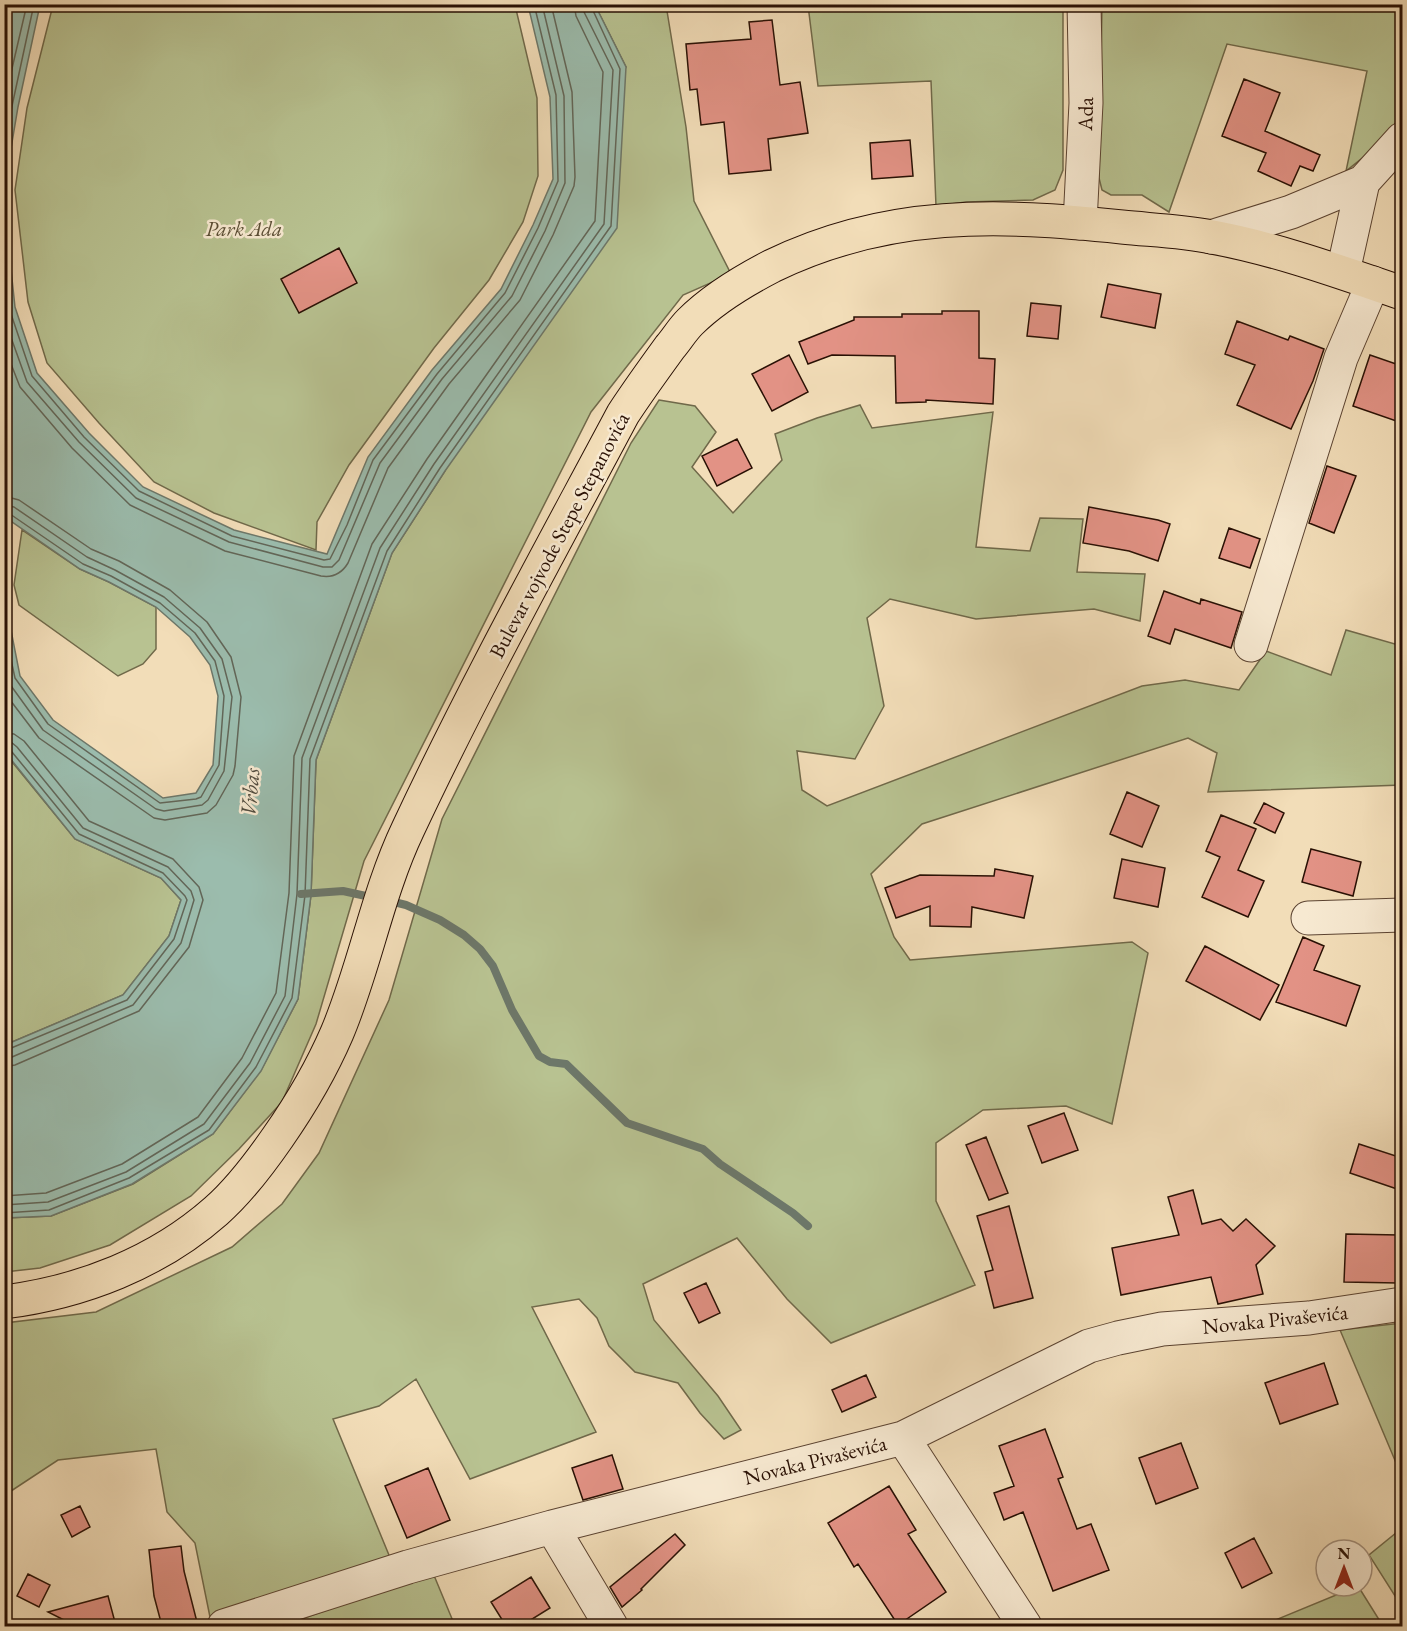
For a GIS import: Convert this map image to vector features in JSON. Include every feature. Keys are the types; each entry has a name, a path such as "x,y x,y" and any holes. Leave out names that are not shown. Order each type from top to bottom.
{"main road":[{"name":"Bulevar vojvode Stepe Stepanovića","path":"4,1302 73,1288 134,1266 184,1236 217,1210 265,1155 315,1078 337,1033 391,872 411,824 464,714 623,414 646,378 689,323 737,285 804,250 842,237 881,228 921,223 1012,218 1211,237 1291,256 1373,283"}],"street":[{"name":"Ada","path":"1080,223 1086,103 1084,4"},
{"path":"1211,237 1291,212 1363,182 1402,139"},
{"path":"1251,645 1341,358 1373,283 1363,182"},
{"path":"1308,918 1402,915"},
{"name":"Novaka Pivaševića","path":"224,1626 408,1567 552,1527 903,1438 1089,1346 1118,1338 1162,1329 1309,1318 1402,1304"},
{"path":"903,1438 1025,1626"},
{"path":"552,1527 611,1626"}],"green space":[{"name":"Park Ada","path":"53,5 515,5 537,98 538,176 523,222 489,280 434,348 349,465 317,522 316,550 214,513 154,482 47,363 28,302 15,190 27,108"},
{"path":"595,5 666,5 686,127 694,201 731,274 683,295 591,412 364,861 316,1024 282,1102 191,1196 110,1245 40,1268 5,1272 5,1218 51,1216 133,1184 213,1134 261,1070 298,999 311,895 316,760 392,553 445,471 626,67"},
{"path":"808,5 1063,5 1063,170 1055,190 1033,200 966,202 936,206 931,81 818,86"},
{"path":"1102,5 1402,5 1402,121 1391,135 1346,171 1367,71 1227,44 1169,212 1142,195 1111,195 1102,190 1099,178"},
{"path":"659,400 695,406 716,432 692,467 733,513 782,460 775,434 860,405 872,428 993,412 976,547 1030,551 1040,518 1083,519 1077,572 1145,574 1140,621 1094,609 976,619 890,599 867,618 884,706 855,759 797,751 802,790 827,806 1142,686 1185,680 1239,690 1266,651 1331,675 1346,630 1402,646 1402,785 1208,792 1217,753 1188,738 922,824 871,874 894,937 910,960 1132,942 1148,953 1112,1124 1066,1106 983,1110 936,1143 936,1201 975,1285 831,1343 787,1299 737,1238 643,1284 654,1320 718,1396 741,1430 724,1439 700,1413 678,1383 635,1372 609,1346 597,1318 579,1299 532,1307 596,1432 470,1479 416,1379 379,1406 333,1419 391,1560 210,1617 195,1543 167,1512 156,1449 58,1460 5,1495 5,1323 96,1312 232,1247 282,1204 319,1153 389,1000 442,819 631,443"},
{"path":"22,530 80,569 156,607 156,649 143,664 118,676 19,605 14,585"},
{"path":"4,752 75,839 161,878 181,900 169,936 123,995 5,1045"},
{"path":"1402,1323 1402,1477 1340,1330"},
{"path":"1402,1528 1402,1607 1374,1563 1374,1551"},
{"path":"433,1573 455,1626 307,1626 304,1618"},
{"path":"1329,1598 1366,1598 1383,1626 1261,1626"}],"water":[{"path":"5,4 40,5 18,107 5,184"},
{"name":"Vrbas","path":"528,5 595,5 626,67 617,228 445,471 392,553 316,760 311,895 298,999 261,1071 213,1134 132,1184 51,1216 5,1218 5,1045 123,995 169,936 181,900 161,878 75,839 5,752 5,606 20,676 53,720 163,798 196,793 213,765 218,696 210,665 190,637 156,607 80,569 5,517 5,213 15,307 37,373 89,433 143,487 234,530 327,554 368,457 432,370 501,289 553,179 550,97"}],"building":[{"path":"772,20 780,85 800,82 808,133 768,139 771,170 729,174 724,122 701,125 697,89 690,90 686,44 751,39 749,22"},
{"path":"1244,79 1280,93 1265,131 1320,155 1313,171 1300,166 1291,186 1258,171 1266,153 1222,136"},
{"path":"910,140 913,176 872,179 870,143"},
{"path":"339,248 357,283 299,313 281,279"},
{"path":"1108,284 1161,294 1155,328 1101,317"},
{"path":"1031,303 1061,306 1058,339 1027,336"},
{"path":"942,311 979,311 979,358 995,359 993,404 926,400 926,402 896,403 895,356 832,355 808,364 799,342 854,320 854,317 902,317 902,314 942,314"},
{"path":"1237,321 1288,340 1290,336 1324,349 1313,381 1291,429 1237,405 1255,365 1225,354"},
{"path":"789,355 808,392 772,411 752,374"},
{"path":"1370,355 1402,366 1402,423 1353,406"},
{"path":"737,439 752,468 717,486 702,456"},
{"path":"1327,466 1356,476 1334,533 1309,523"},
{"path":"1089,507 1170,524 1158,561 1129,551 1083,543"},
{"path":"1229,528 1260,539 1250,568 1219,558"},
{"path":"1164,591 1200,604 1201,599 1242,612 1231,648 1175,629 1170,644 1148,636"},
{"path":"1127,792 1159,806 1142,847 1110,834"},
{"path":"1264,803 1284,813 1275,833 1254,823"},
{"path":"1221,815 1256,829 1238,870 1264,881 1248,917 1202,897 1220,857 1206,851"},
{"path":"1311,849 1361,862 1353,896 1302,882"},
{"path":"1122,859 1165,868 1158,907 1114,898"},
{"path":"995,869 1033,876 1024,918 972,907 971,927 930,926 930,906 896,918 885,888 920,875 994,876"},
{"path":"1303,937 1324,946 1314,970 1360,986 1346,1026 1276,1002"},
{"path":"1205,946 1279,985 1260,1020 1186,981"},
{"path":"1064,1113 1078,1150 1042,1163 1028,1126"},
{"path":"986,1137 1008,1193 989,1200 966,1145"},
{"path":"1359,1144 1402,1158 1402,1172 1397,1189 1350,1173"},
{"path":"1193,1190 1202,1224 1221,1219 1233,1231 1246,1219 1275,1246 1256,1265 1263,1294 1218,1304 1211,1277 1121,1295 1112,1248 1179,1235 1168,1197"},
{"path":"1009,1206 1033,1298 994,1308 985,1272 993,1270 977,1216"},
{"path":"1346,1234 1399,1235 1398,1283 1344,1282"},
{"path":"706,1283 720,1313 699,1323 684,1293"},
{"path":"1324,1363 1338,1404 1280,1424 1265,1383"},
{"path":"866,1375 876,1397 842,1412 832,1390"},
{"path":"1045,1429 1063,1477 1058,1479 1077,1529 1091,1524 1109,1570 1053,1591 1023,1512 1004,1520 994,1493 1014,1486 999,1446"},
{"path":"1181,1443 1198,1488 1156,1504 1139,1458"},
{"path":"612,1455 623,1489 583,1500 572,1468"},
{"path":"428,1468 450,1520 407,1538 385,1486"},
{"path":"889,1486 916,1530 908,1534 946,1592 898,1625 858,1564 854,1567 828,1523"},
{"path":"80,1506 90,1527 72,1537 61,1515"},
{"path":"675,1534 685,1545 642,1590 622,1607 610,1587"},
{"path":"1254,1538 1272,1573 1242,1588 1225,1553"},
{"path":"181,1546 184,1571 198,1626 162,1626 154,1596 149,1550"},
{"path":"28,1574 50,1585 39,1607 17,1596"},
{"path":"531,1577 550,1608 521,1626 506,1626 491,1602"},
{"path":"108,1596 116,1626 70,1626 70,1623 48,1612"}],"waterway":[{"path":"301,894 343,891 375,898"},
{"path":"390,901 406,905 440,920 464,935 480,949 493,966 512,1010 539,1056 550,1062 566,1064 627,1123 703,1149 720,1164 793,1213 808,1226"}]}
